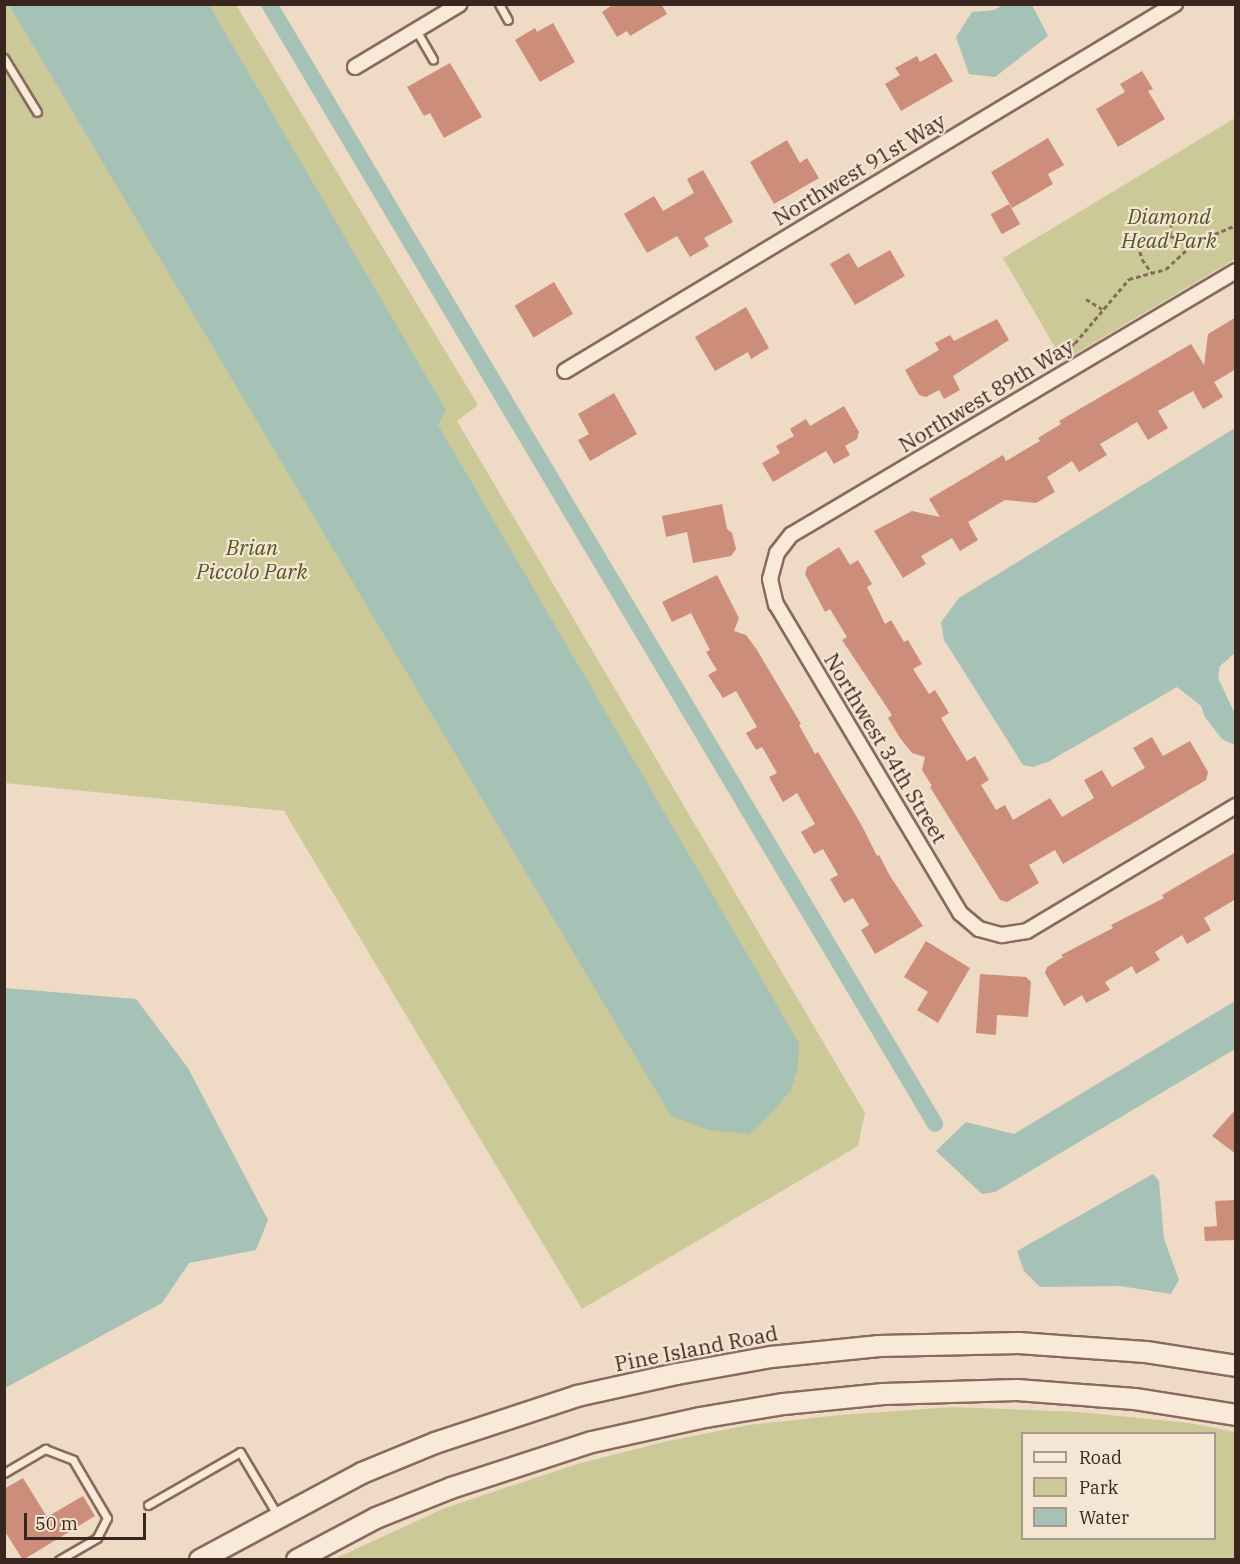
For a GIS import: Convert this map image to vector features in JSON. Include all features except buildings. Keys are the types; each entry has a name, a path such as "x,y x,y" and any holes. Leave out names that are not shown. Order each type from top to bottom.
{"main road":[{"name":"Pine Island Road","path":"200,1560 278,1516 362,1473 435,1443 578,1396 677,1374 771,1357 879,1346 1018,1343 1146,1352 1236,1366"},
{"path":"297,1560 376,1518 451,1488 592,1442 700,1418 784,1404 884,1394 1017,1390 1135,1399 1236,1415"}],"street":[{"path":"355,66 460,4"},
{"name":"Northwest 91st Way","path":"565,371 1175,4"},
{"name":"Northwest 89th Way","path":"771,567 777,553 791,536 1236,271"},
{"name":"Northwest 34th Street","path":"771,567 771,591 776,604 960,913 979,929 991,934 1002,935 1027,931 1236,806"}],"lane":[{"path":"499,4 508,20"},
{"path":"416,30 433,59"},
{"path":"4,58 37,112"},
{"path":"4,1473 45,1449 73,1460 107,1518 97,1538 59,1560"},
{"path":"148,1505 240,1452 278,1516"}],"path":[{"path":"1172,215 1170,236 1194,243"},
{"path":"1058,353 1075,343 1130,279 1172,265 1194,243 1214,232 1236,225"},
{"path":"1126,240 1136,237 1142,259 1150,272"},
{"path":"1086,299 1102,309"}],"green space":[{"name":"Brian Piccolo Park","path":"4,5 236,5 478,405 457,421 865,1113 858,1146 582,1309 284,811 5,783"},
{"name":"Diamond Head Park","path":"1235,118 1235,259 1063,361 1003,258"},
{"path":"954,1407 1079,1412 1189,1423 1235,1432 1235,1559 334,1559 445,1508 577,1464 668,1441 749,1425 840,1415"}],"water":[{"path":"1005,4 1032,5 1048,36 995,77 969,74 956,37 972,12 994,10"},
{"path":"9,5 209,5 446,410 438,425 799,1043 798,1067 791,1090 770,1115 749,1134 709,1130 671,1116"},
{"path":"1235,428 1235,653 1220,666 1218,678 1235,714 1235,745 1222,739 1205,717 1201,706 1177,687 1048,762 1033,767 1023,765 944,640 941,622 959,598"},
{"path":"5,988 136,999 188,1068 268,1220 256,1250 189,1263 162,1303 5,1388"},
{"path":"1235,1001 1235,1049 995,1192 982,1194 936,1151 966,1122 1014,1134"},
{"path":"1153,1174 1159,1181 1164,1239 1179,1280 1171,1294 1120,1286 1040,1287 1024,1271 1017,1251"}],"waterway":[{"path":"269,4 935,1124"}]}
